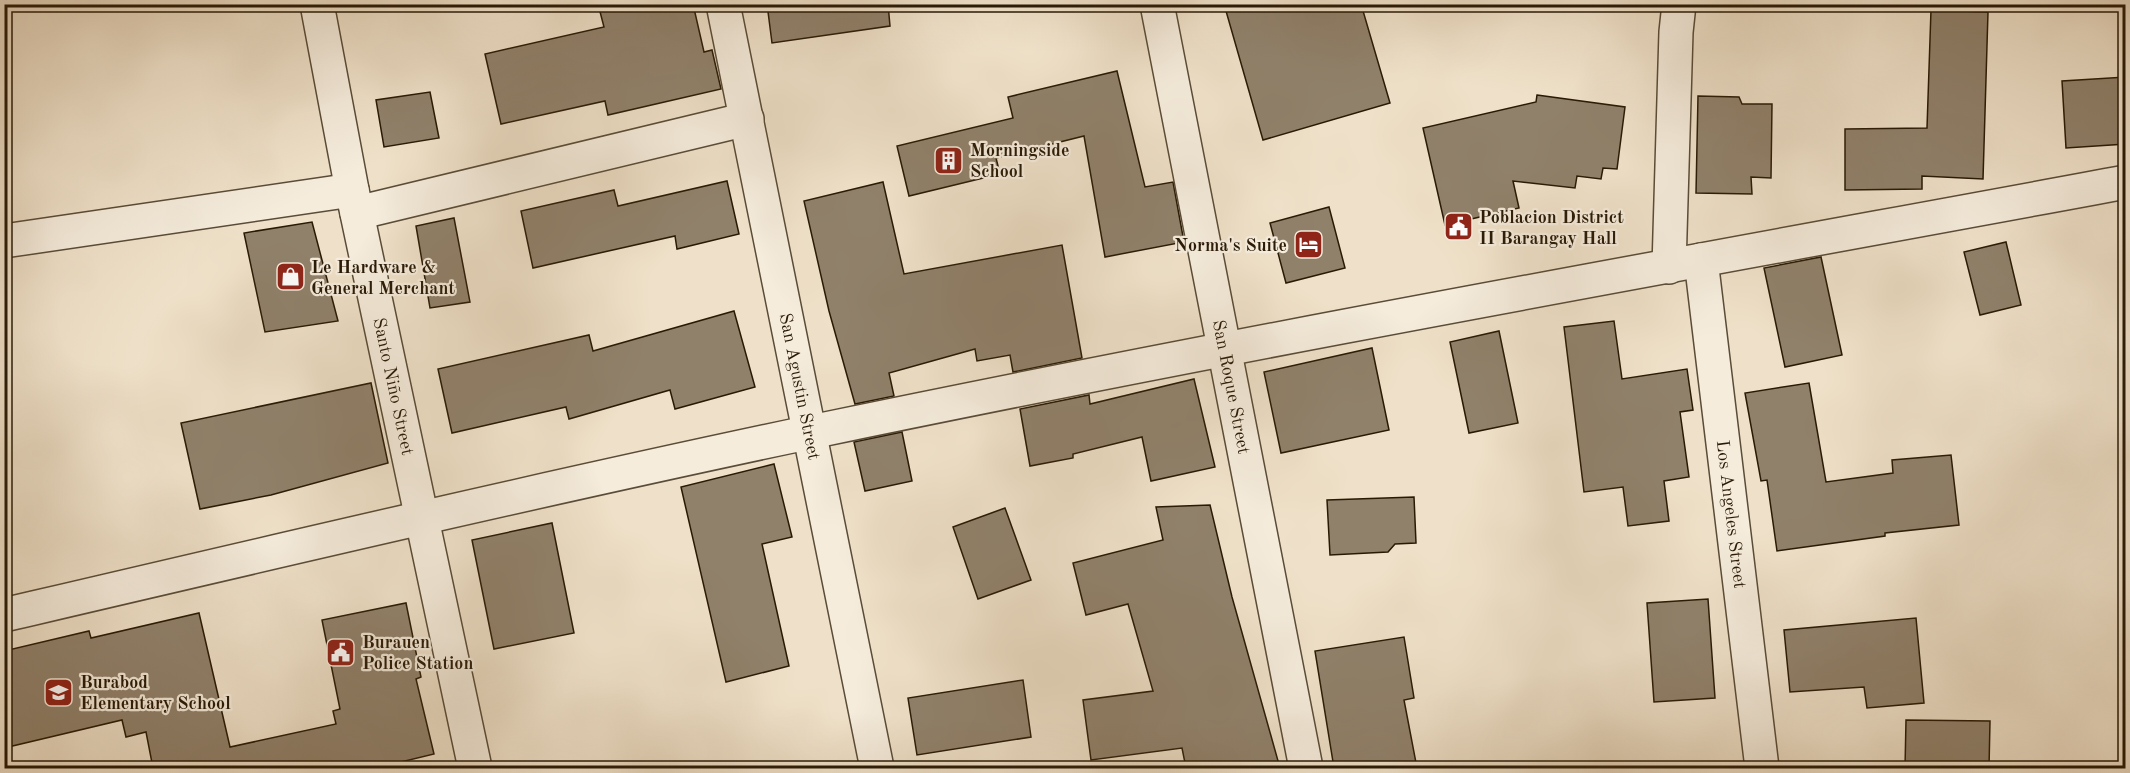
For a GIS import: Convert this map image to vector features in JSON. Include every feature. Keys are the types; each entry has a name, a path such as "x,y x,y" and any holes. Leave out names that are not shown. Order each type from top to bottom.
{"street":[{"name":"Santo Niño Street","path":"317,4 355,202 475,768"},
{"name":"San Agustin Street","path":"723,4 877,768"},
{"name":"San Roque Street","path":"1157,4 1226,348 1306,768"},
{"path":"1669,267 1676,32 1679,4"},
{"path":"4,241 355,202 747,119"},
{"path":"4,615 422,517 811,432 1226,348 2126,182"},
{"name":"Los Angeles Street","path":"1701,260 1762,768"}],"building":[{"path":"598,4 693,4 704,52 712,50 721,89 608,115 605,101 501,124 485,54 604,27"},
{"path":"767,4 888,4 890,26 772,43"},
{"path":"1249,4 1361,4 1390,103 1263,140 1226,11"},
{"path":"1931,10 1988,12 1983,179 1922,176 1922,189 1845,190 1845,129 1927,128"},
{"path":"1117,71 1145,187 1173,182 1184,242 1105,257 1084,136 996,158 1000,174 909,196 897,146 1013,118 1008,97"},
{"path":"2126,77 2126,144 2066,148 2062,81"},
{"path":"430,92 439,138 384,147 376,100"},
{"path":"1537,95 1625,107 1617,169 1603,168 1601,179 1577,176 1575,188 1513,181 1519,208 1445,225 1423,128 1536,102"},
{"path":"1698,96 1739,97 1742,104 1772,104 1771,178 1751,177 1752,194 1696,193"},
{"path":"727,181 739,234 677,249 675,236 533,268 521,211 614,190 618,206"},
{"path":"883,182 904,274 1062,245 1082,358 1013,372 1010,355 977,361 975,349 889,373 894,396 855,404 829,311 804,201"},
{"name":"Norma's Suite","path":"1329,207 1345,268 1286,283 1270,223"},
{"path":"454,218 470,302 430,308 416,226"},
{"name":"Le Hardware & General Merchant","path":"312,222 338,321 265,332 244,233"},
{"path":"2006,242 2021,305 1980,315 1964,252"},
{"path":"1821,257 1842,355 1785,367 1764,268"},
{"path":"734,311 755,387 675,409 670,390 569,419 566,407 452,433 438,369 589,335 593,351"},
{"path":"1614,321 1622,379 1687,369 1693,410 1680,412 1689,477 1664,481 1669,521 1628,526 1623,487 1584,492 1564,327"},
{"path":"1499,331 1518,423 1469,433 1450,342"},
{"path":"1372,348 1389,430 1281,453 1264,372"},
{"path":"1194,379 1215,467 1151,481 1142,437 1073,454 1073,458 1030,466 1020,409 1089,395 1090,404"},
{"path":"371,383 388,463 271,495 200,509 181,423"},
{"path":"1809,383 1826,482 1893,473 1892,460 1951,455 1959,525 1885,533 1885,536 1777,551 1767,480 1761,481 1745,393"},
{"path":"902,432 912,481 865,491 854,442"},
{"path":"774,464 792,537 762,544 789,666 726,682 681,487"},
{"path":"1414,497 1416,543 1395,544 1388,552 1330,555 1327,500"},
{"path":"1210,505 1232,597 1280,768 1186,768 1182,748 1091,760 1083,700 1153,691 1128,604 1086,615 1073,563 1163,540 1156,507"},
{"path":"1005,508 1031,580 978,599 953,527"},
{"path":"552,523 574,633 494,649 472,540"},
{"path":"1708,599 1715,698 1654,702 1647,603"},
{"path":"406,603 421,677 416,679 434,754 376,768 153,768 146,732 126,737 122,720 4,748 4,651 89,631 91,638 199,613 230,747 336,724 333,711 340,709 322,620"},
{"path":"1916,618 1924,703 1867,708 1864,687 1790,692 1784,630"},
{"path":"1404,637 1414,698 1404,700 1417,768 1334,768 1315,651"},
{"path":"1023,680 1031,737 917,755 908,698"},
{"path":"1906,720 1990,721 1989,768 1905,768"}],"place":[{"name":"Morningside School","path":"949,160"},
{"name":"Poblacion District II Barangay Hall","path":"1458,227"},
{"name":"Norma's Suite","path":"1308,245"},
{"name":"Le Hardware & General Merchant","path":"290,277"},
{"name":"Burauen Police Station","path":"341,652"},
{"name":"Burabod Elementary School","path":"59,692"}]}
